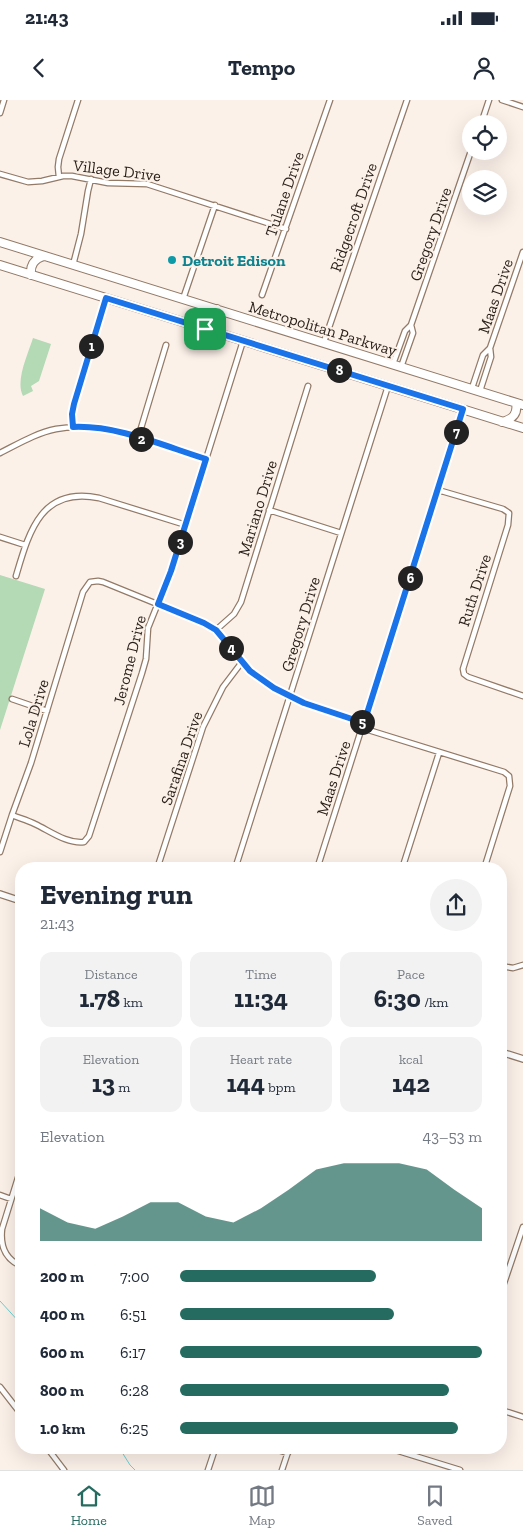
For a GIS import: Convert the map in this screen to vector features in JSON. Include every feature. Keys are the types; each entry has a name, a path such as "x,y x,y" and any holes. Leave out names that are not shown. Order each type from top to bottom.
{"main road":[{"name":"Metropolitan Parkway","path":"0,242 520,404"},
{"path":"31,275 33,262 39,257 44,256"},
{"path":"0,265 523,428"},
{"path":"205,329 203,322 205,316 217,309"},
{"path":"502,422 515,415 520,404"}],"street":[{"path":"0,113 4,100"},
{"path":"59,177 59,159 78,100"},
{"name":"Tulane Drive","path":"262,295 330,100"},
{"name":"Ridgecroft Drive","path":"324,342 407,100"},
{"path":"484,115 489,100"},
{"path":"502,100 523,107"},
{"name":"Gregory Drive","path":"397,366 405,331 411,325 468,160"},
{"name":"Village Drive","path":"0,174 33,182 72,176 108,183 147,184 286,228"},
{"path":"73,265 91,179"},
{"path":"183,299 215,206"},
{"name":"Maas Drive","path":"476,390 491,358 490,348 523,252"},
{"path":"73,427 72,414 74,404 106,298"},
{"name":"Gregory Drive","path":"397,366 413,333 411,325"},
{"name":"Jerome Drive","path":"12,815 76,842 84,842 89,836 142,674 146,659 148,628 171,571 243,341"},
{"path":"138,438 166,345"},
{"name":"Maas Drive","path":"476,390 483,355 490,348"},
{"name":"Mariano Drive","path":"216,630 234,614 241,602 308,386"},
{"name":"Gregory Drive","path":"237,862 388,386"},
{"name":"Maas Drive","path":"320,862 463,409"},
{"path":"0,453 40,434 56,429 90,427 106,429 206,459"},
{"name":"Ruth Drive","path":"438,490 503,509 509,514 508,525 463,666 464,674 473,679 523,696"},
{"path":"16,576 25,545 34,524 43,513 58,502 77,497 99,498 186,525"},
{"path":"269,510 341,533"},
{"path":"0,537 25,545"},
{"name":"Lola Drive","path":"0,852 31,763 83,592 90,582 98,581 158,604"},
{"path":"158,604 216,630 250,671 261,680 290,696 363,726 438,753 504,772 509,776 510,786 486,862"},
{"name":"Sarafina Drive","path":"159,862 203,727 223,687 242,662"},
{"path":"12,699 47,710"},
{"path":"404,862 438,753"},
{"path":"0,894 15,899"},
{"path":"507,967 513,968 523,965"},
{"path":"507,1055 523,1059"},
{"path":"15,1187 1,1234 3,1251 10,1260 15,1263"},
{"path":"0,1195 11,1199"},
{"path":"507,1274 523,1227"},
{"path":"0,1387 15,1406"},
{"path":"507,1412 523,1417"},
{"path":"52,1454 64,1470"},
{"path":"208,1470 213,1454"},
{"path":"282,1470 287,1454"},
{"path":"408,1454 460,1470"}],"green space":[{"path":"33,338 51,344 39,381 31,386 33,391 23,396 20,383 21,375"},
{"path":"0,575 45,589 0,730"}],"waterway":[{"path":"0,1301 15,1317"},
{"path":"123,1454 135,1470"}],"place":[{"name":"Detroit Edison","path":"172,260"}],"route":[{"path":"106,298 205,329 463,409 364,723 304,703 274,688 250,671 216,630 158,604 171,571 206,459 106,429 73,427 72,414 76,394 106,298"}]}
